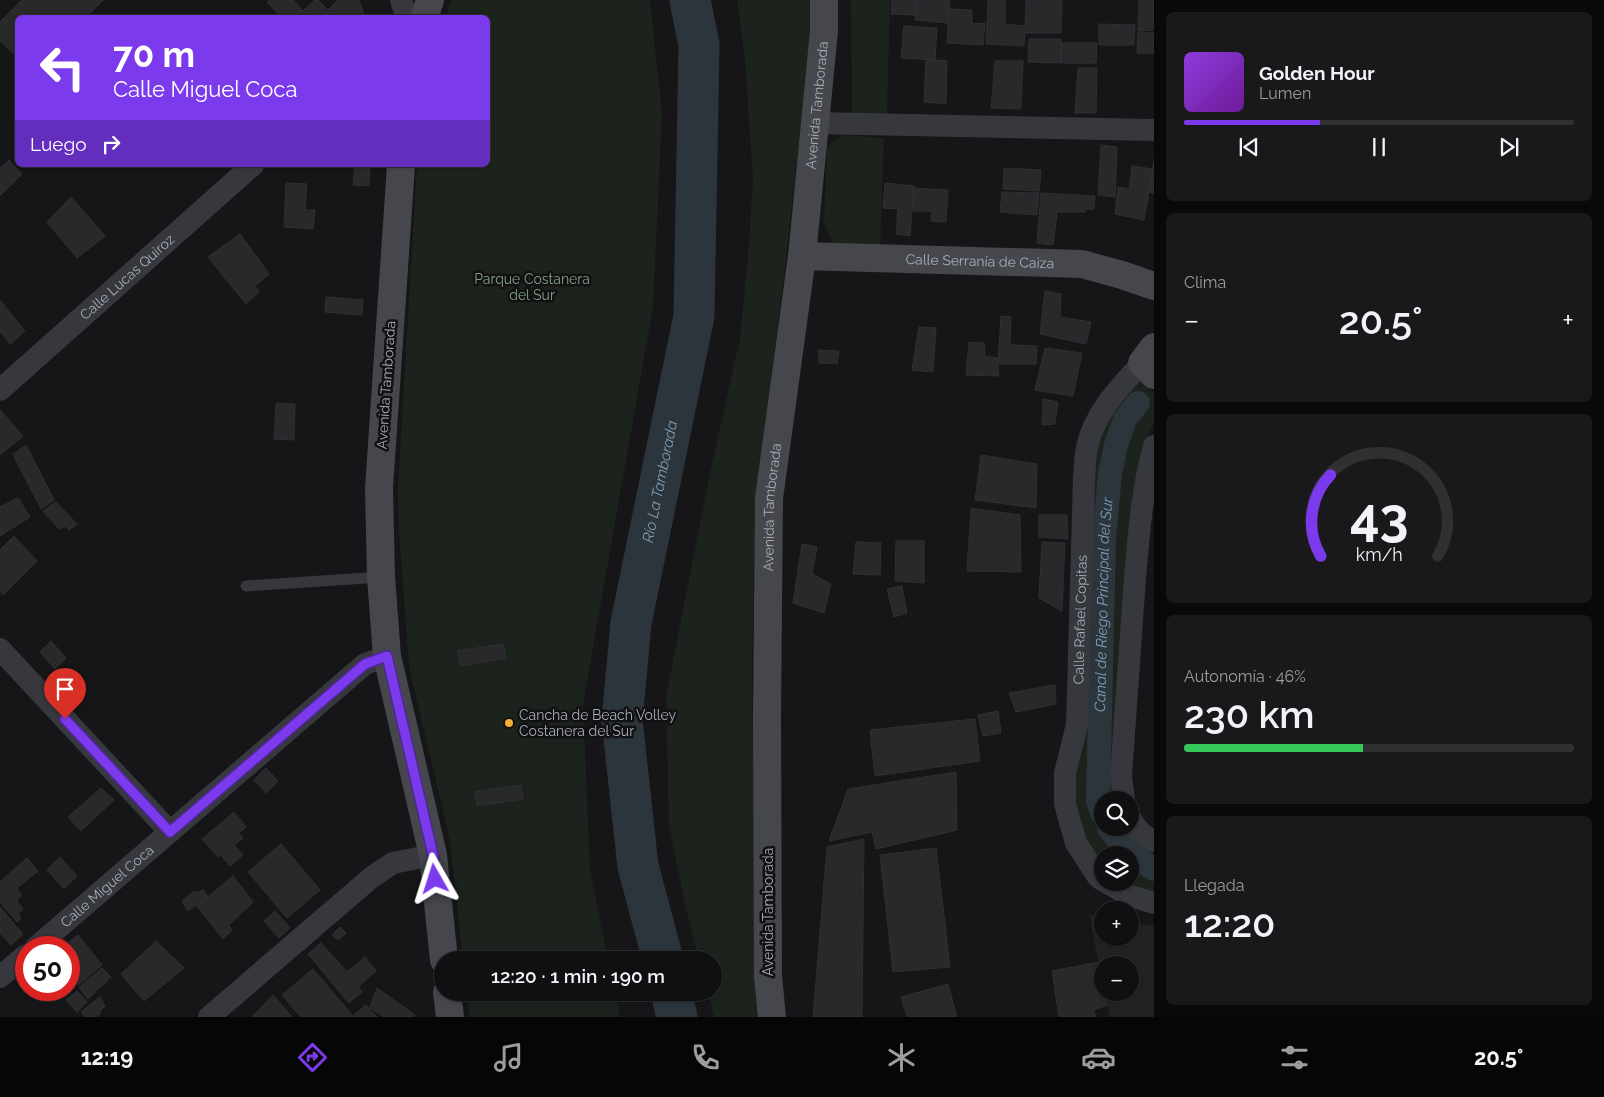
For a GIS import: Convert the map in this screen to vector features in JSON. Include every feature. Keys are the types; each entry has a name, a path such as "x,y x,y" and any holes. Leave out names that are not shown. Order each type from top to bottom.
{"main road":[{"path":"425,15 430,0"},
{"name":"Avenida Tamborada","path":"772,1017 768,966 767,717 769,498 802,256 824,31 824,0"},
{"name":"Avenida Tamborada","path":"401,167 379,488 381,577 387,656 433,855 443,951"},
{"name":"Calle Serranía de Caiza","path":"802,256 1082,264 1154,286"},
{"path":"448,1001 450,1017"}],"street":[{"path":"401,0 406,15"},
{"path":"814,122 1154,130"},
{"name":"Calle Lucas Quiroz","path":"0,390 251,167"},
{"name":"Calle Rafael Copitas","path":"1094,871 1076,843 1065,804 1065,773 1077,725 1084,478 1087,447 1095,424 1108,402 1150,362"},
{"path":"1123,791 1121,776 1142,502 1154,446"},
{"path":"0,649 170,832"},
{"name":"Calle Miguel Coca","path":"49,936 365,664 387,656"},
{"path":"1139,829 1146,837 1154,841"},
{"path":"210,1017 372,877 393,863 433,855"},
{"path":"1121,891 1130,896 1154,903"},
{"path":"0,977 15,964"}],"lane":[{"path":"246,586 381,577"}],"shaded area":[{"path":"1089,914 1094,915 1094,940"},
{"path":"1139,924 1154,926 1154,1017 1110,1017 1107,1001 1139,1001 1139,956 1097,956 1095,946 1139,946"}],"green space":[{"name":"Parque Costanera del Sur","path":"451,0 650,0 662,114 653,307 583,704 590,870 606,951 462,951 450,840 409,667 399,531 398,487 417,167 490,167 490,15 447,15"},
{"path":"737,0 810,0 810,41 785,267 755,501 752,673 755,936 758,1017 714,1017 710,1001 722,1001 722,951 697,951 687,913 669,826 666,697 710,473 740,338 753,178 745,60"},
{"path":"851,0 890,0 887,116 852,116"},
{"path":"842,135 884,138 880,250 835,246 828,234 824,221 827,146"},
{"path":"1140,380 1154,393 1154,423 1151,427 1141,463 1117,791 1094,791 1094,836 1137,836 1154,850 1154,894 1139,889 1139,846 1094,846 1094,857 1083,840 1073,799 1092,478 1102,427"},
{"path":"468,1001 617,1001 620,1017 470,1017"}],"building":[{"path":"22,0 103,0 88,15 15,15 15,54 0,41 0,22"},
{"path":"270,0 293,0 303,11 315,0 318,0 327,9 322,15 279,15 267,2"},
{"path":"338,0 359,0 364,15 323,15"},
{"path":"892,0 916,0 915,15 891,14"},
{"path":"916,0 950,0 948,23 915,20"},
{"path":"988,0 1005,0 1005,24 1025,26 1024,46 986,44"},
{"path":"1026,0 1062,0 1061,33 1025,33"},
{"path":"1139,0 1154,0 1154,30 1138,31"},
{"path":"949,9 972,10 972,24 985,23 983,45 947,43"},
{"path":"1099,24 1135,25 1134,45 1099,45"},
{"path":"904,26 937,28 935,60 901,58"},
{"path":"1138,32 1154,33 1154,53 1137,53"},
{"path":"1029,39 1061,39 1061,63 1028,62"},
{"path":"1061,43 1097,43 1096,63 1061,63"},
{"path":"926,59 947,61 946,104 924,102"},
{"path":"995,61 1023,61 1021,109 991,108"},
{"path":"1078,68 1097,68 1096,113 1075,113"},
{"path":"1101,145 1117,147 1115,197 1098,195"},
{"path":"1154,159 1154,193 1149,192"},
{"path":"9,160 22,174 0,196 0,168"},
{"path":"1132,166 1153,169 1144,220 1115,214 1118,187 1129,189"},
{"path":"355,167 370,167 369,186 353,185"},
{"path":"1004,168 1041,170 1039,191 1003,189"},
{"path":"286,183 307,184 305,210 315,210 313,229 284,227"},
{"path":"885,183 914,186 910,236 896,234 898,209 883,208"},
{"path":"914,188 948,190 946,222 931,221 932,211 913,211"},
{"path":"1002,192 1039,193 1037,215 1000,212"},
{"path":"1041,193 1095,196 1094,209 1086,209 1085,212 1057,212 1053,245 1037,243"},
{"path":"71,197 105,236 77,258 47,222"},
{"path":"240,234 269,274 255,286 259,292 246,304 208,257"},
{"path":"1045,291 1061,294 1060,317 1091,322 1086,344 1040,334"},
{"path":"326,297 363,300 362,315 325,312"},
{"path":"0,300 25,331 10,344 0,331"},
{"path":"1001,316 1011,317 1010,345 1037,346 1036,364 998,364"},
{"path":"919,327 936,328 933,372 912,370"},
{"path":"969,342 984,343 985,356 997,358 999,376 966,375"},
{"path":"1045,348 1082,353 1073,396 1035,390"},
{"path":"818,350 839,351 837,364 819,363"},
{"path":"1043,399 1058,402 1055,424 1042,425"},
{"path":"276,403 295,404 294,440 274,439"},
{"path":"0,410 23,436 0,455"},
{"path":"26,445 54,500 41,509 13,454"},
{"path":"981,455 1037,464 1036,508 975,500"},
{"path":"18,498 30,517 0,536 0,507"},
{"path":"56,502 77,524 69,530 66,526 59,529 43,511"},
{"path":"971,508 1020,515 1021,572 967,571"},
{"path":"1039,515 1067,515 1068,539 1039,537"},
{"path":"14,536 37,561 3,595 0,591 0,550"},
{"path":"896,541 924,541 924,583 895,581"},
{"path":"856,542 881,543 880,575 853,574"},
{"path":"1042,542 1065,543 1062,611 1039,598"},
{"path":"802,544 817,547 812,574 831,584 824,613 793,603"},
{"path":"902,586 907,613 894,617 887,589"},
{"path":"51,641 66,658 55,669 40,652"},
{"path":"503,644 506,658 460,666 458,651"},
{"path":"1055,685 1056,704 1016,712 1009,693"},
{"path":"998,711 1001,733 983,736 978,715"},
{"path":"975,719 980,761 875,776 870,730"},
{"path":"266,768 278,781 266,793 254,780"},
{"path":"956,772 957,830 876,849 872,832 829,841 848,789"},
{"path":"521,785 523,799 477,806 475,792"},
{"path":"101,788 114,800 81,831 68,817"},
{"path":"234,812 246,827 239,833 243,838 234,845 243,855 230,866 221,855 218,857 202,839"},
{"path":"864,839 862,1017 813,1017 827,847"},
{"path":"281,844 320,890 287,918 248,872"},
{"path":"936,848 950,967 893,972 880,855"},
{"path":"60,857 77,876 64,889 47,870"},
{"path":"27,858 38,871 17,888 21,895 17,901 23,909 18,914 21,919 17,922 0,902 0,882"},
{"path":"233,876 253,902 229,925 232,930 223,939 197,906"},
{"path":"203,890 208,897 188,911 182,901 194,891 196,893"},
{"path":"0,907 23,934 15,936 15,941 11,945 0,933"},
{"path":"275,911 290,928 279,938 264,921"},
{"path":"340,927 346,933 338,940 332,935"},
{"path":"80,938 102,965 80,983"},
{"path":"156,941 184,968 144,1001 121,974"},
{"path":"321,943 347,972 365,957 376,971 358,987 362,992 349,1003 308,954"},
{"path":"1094,963 1094,1001 1106,1001 1107,1005 1093,1010 1096,1017 1059,1017 1052,971"},
{"path":"102,968 111,977 88,999 80,986"},
{"path":"313,969 353,1017 301,1017 282,995"},
{"path":"948,984 957,1017 907,1017 901,997"},
{"path":"377,988 415,1015 413,1017 384,1017 370,1008"},
{"path":"80,994 87,1002 77,1012 67,1001 80,1001"},
{"path":"273,995 292,1017 252,1017"},
{"path":"100,997 105,1006 100,1011 100,1014 96,1017 85,1017 81,1012"},
{"path":"366,1005 377,1017 353,1017 353,1016"}],"waterway":[{"name":"Río La Tamborada","path":"661,951 638,866 622,720 631,623 694,316 699,45 690,0"},
{"name":"Canal de Riego Principal del Sur","path":"1098,791 1104,539 1110,473 1116,445 1125,419 1138,403"},
{"name":"Canal de Riego Principal del Sur","path":"1115,836 1129,851 1154,869"},
{"name":"Río La Tamborada","path":"673,1001 677,1017"}],"place":[{"name":"Cancha de Beach Volley Costanera del Sur","path":"509,723"}],"route":[{"path":"65,719 170,832 365,664 387,656 433,855 435,879"}]}
